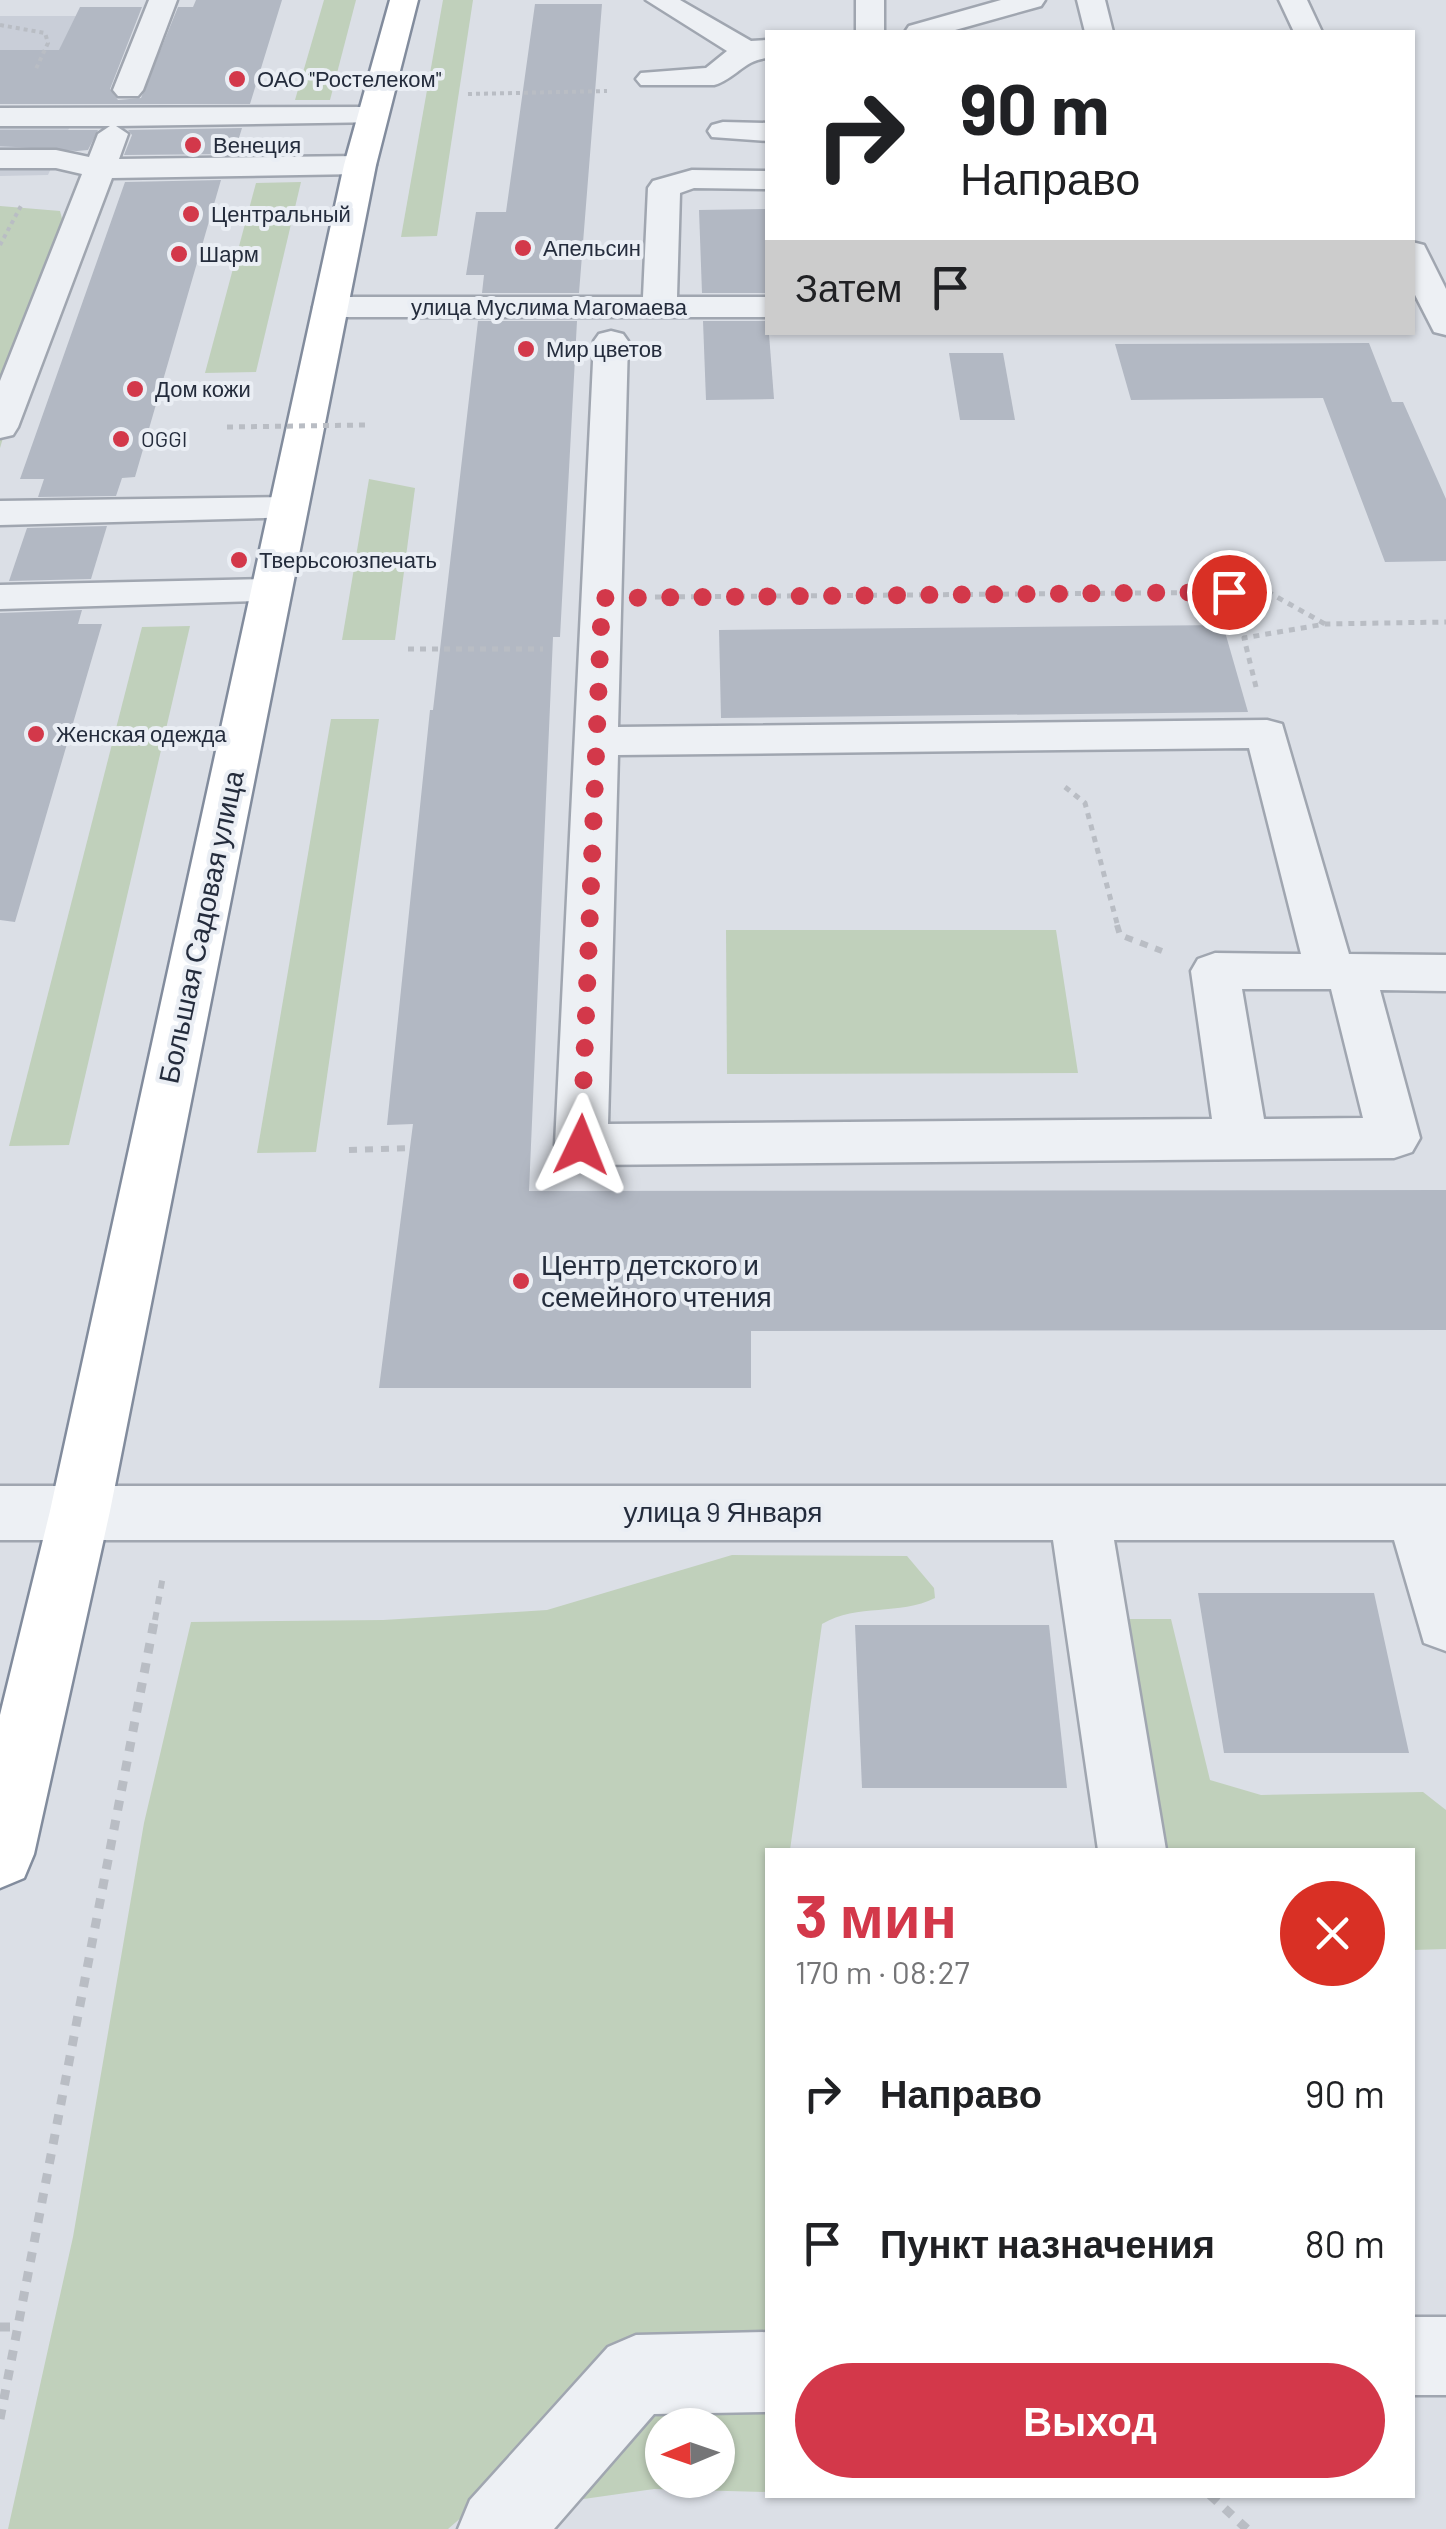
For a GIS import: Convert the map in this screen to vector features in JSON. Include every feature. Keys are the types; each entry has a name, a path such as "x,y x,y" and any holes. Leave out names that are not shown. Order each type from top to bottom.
{"highway":[{"name":"Большая Садовая улица","path":"0,1854 80,1511 360,165 404,0"}],"street":[{"path":"0,427 102,169 163,0"},
{"path":"657,0 757,49 714,76 652,67 657,0"},
{"path":"870,0 870,30"},
{"path":"926,30 1031,0"},
{"path":"1091,0 1098,30"},
{"path":"1293,0 1307,30"},
{"path":"6,117 124,104 372,116"},
{"path":"723,132 765,132"},
{"path":"0,160 46,168 102,169 360,165"},
{"path":"0,187 46,168"},
{"path":"660,307 664,188 692,179 765,180"},
{"path":"1415,263 1436,313"},
{"name":"улица Муслима Магомаева","path":"330,306 765,308"},
{"path":"597,741 1267,734 1394,1138 581,1145 612,341"},
{"path":"0,513 288,509"},
{"path":"0,596 272,591"},
{"path":"1241,1140 1214,971 1446,972"},
{"path":"1079,1512 1132,1848"},
{"name":"улица 9 Января","path":"0,1513 1432,1513"},
{"path":"1432,1513 1446,1622"},
{"path":"1415,2356 1446,2356"},
{"path":"500,2529 636,2375 765,2372"}],"path":[{"path":"0,26 25,26 45,34 48,43 6,117"},
{"path":"0,245 46,168"},
{"path":"227,428 365,425"},
{"path":"602,598 1268,592 1325,624"},
{"path":"1267,734 1244,638 1325,624 1446,622"},
{"path":"408,649 600,649"},
{"path":"1001,739 1084,802 1120,935 1214,971"},
{"path":"349,1150 412,1148"},
{"path":"0,2419 175,1511"},
{"path":"0,2327 17,2328"},
{"path":"1213,2498 1247,2529"}],"shaded area":[{"path":"0,16 76,16 34,103 0,103"},
{"path":"79,106 48,175 0,176 0,107"}],"green space":[{"path":"324,0 356,0 330,100 295,100"},
{"path":"443,0 473,0 437,236 401,237"},
{"path":"301,182 256,372 205,373 256,183"},
{"path":"0,206 60,211 65,230 0,448"},
{"path":"369,479 415,488 395,640 342,640"},
{"path":"190,626 69,1145 9,1146 142,627"},
{"path":"331,719 379,719 316,1152 257,1153"},
{"path":"726,930 1056,930 1078,1073 727,1074"},
{"path":"732,1555 907,1556 934,1588 935,1598 921,1603 850,1614 822,1624 790,1848 765,1848 765,2492 735,2491 735,2408 645,2408 645,2490 463,2516 448,2529 8,2529 73,2237 144,1823 191,1622 383,1620 547,1610"},
{"path":"1127,1619 1171,1619 1210,1780 1261,1795 1423,1792 1446,1810 1446,1949 1415,1950 1415,1848 1163,1848"}],"building":[{"path":"196,0 282,0 250,104 0,104 0,50 59,50 80,7 142,7 110,89 118,100 141,98 178,7 193,7"},
{"path":"535,4 602,4 579,293 482,293 484,275 466,275 476,212 506,212"},
{"path":"242,128 234,154 124,155 132,135 128,130"},
{"path":"0,130 98,130 88,150 77,151 0,146"},
{"path":"221,180 135,477 122,478 116,496 38,497 44,479 20,479 125,182"},
{"path":"765,209 765,293 702,293 699,210"},
{"path":"478,321 577,321 560,637 553,637 529,1191 1446,1190 1446,1330 751,1331 751,1388 379,1388 413,1124 387,1125 430,710"},
{"path":"703,321 765,321 774,399 706,400"},
{"path":"1369,343 1392,402 1403,402 1446,499 1446,561 1385,562 1323,398 1131,400 1115,344"},
{"path":"949,353 1003,353 1015,420 960,420"},
{"path":"107,526 91,579 9,581 27,528"},
{"path":"82,610 78,624 102,624 15,922 0,920 0,613"},
{"path":"1223,625 1248,712 721,718 719,630"},
{"path":"1198,1593 1374,1593 1409,1753 1224,1753"},
{"path":"855,1625 1049,1625 1067,1788 862,1788"}],"place":[{"name":"ОАО \"Ростелеком\"","path":"237,79"},
{"name":"Венеция","path":"193,145"},
{"name":"Центральный","path":"191,214"},
{"name":"Апельсин","path":"523,248"},
{"name":"Шарм","path":"179,254"},
{"name":"Мир цветов","path":"526,349"},
{"name":"Дом кожи","path":"135,389"},
{"name":"OGGI","path":"121,439"},
{"name":"Тверьсоюзпечать","path":"239,560"},
{"name":"Женская одежда","path":"36,734"},
{"name":"Центр детского и семейного чтения","path":"521,1281"}],"route":[{"path":"581,1145 602,598 1229,592"}]}
